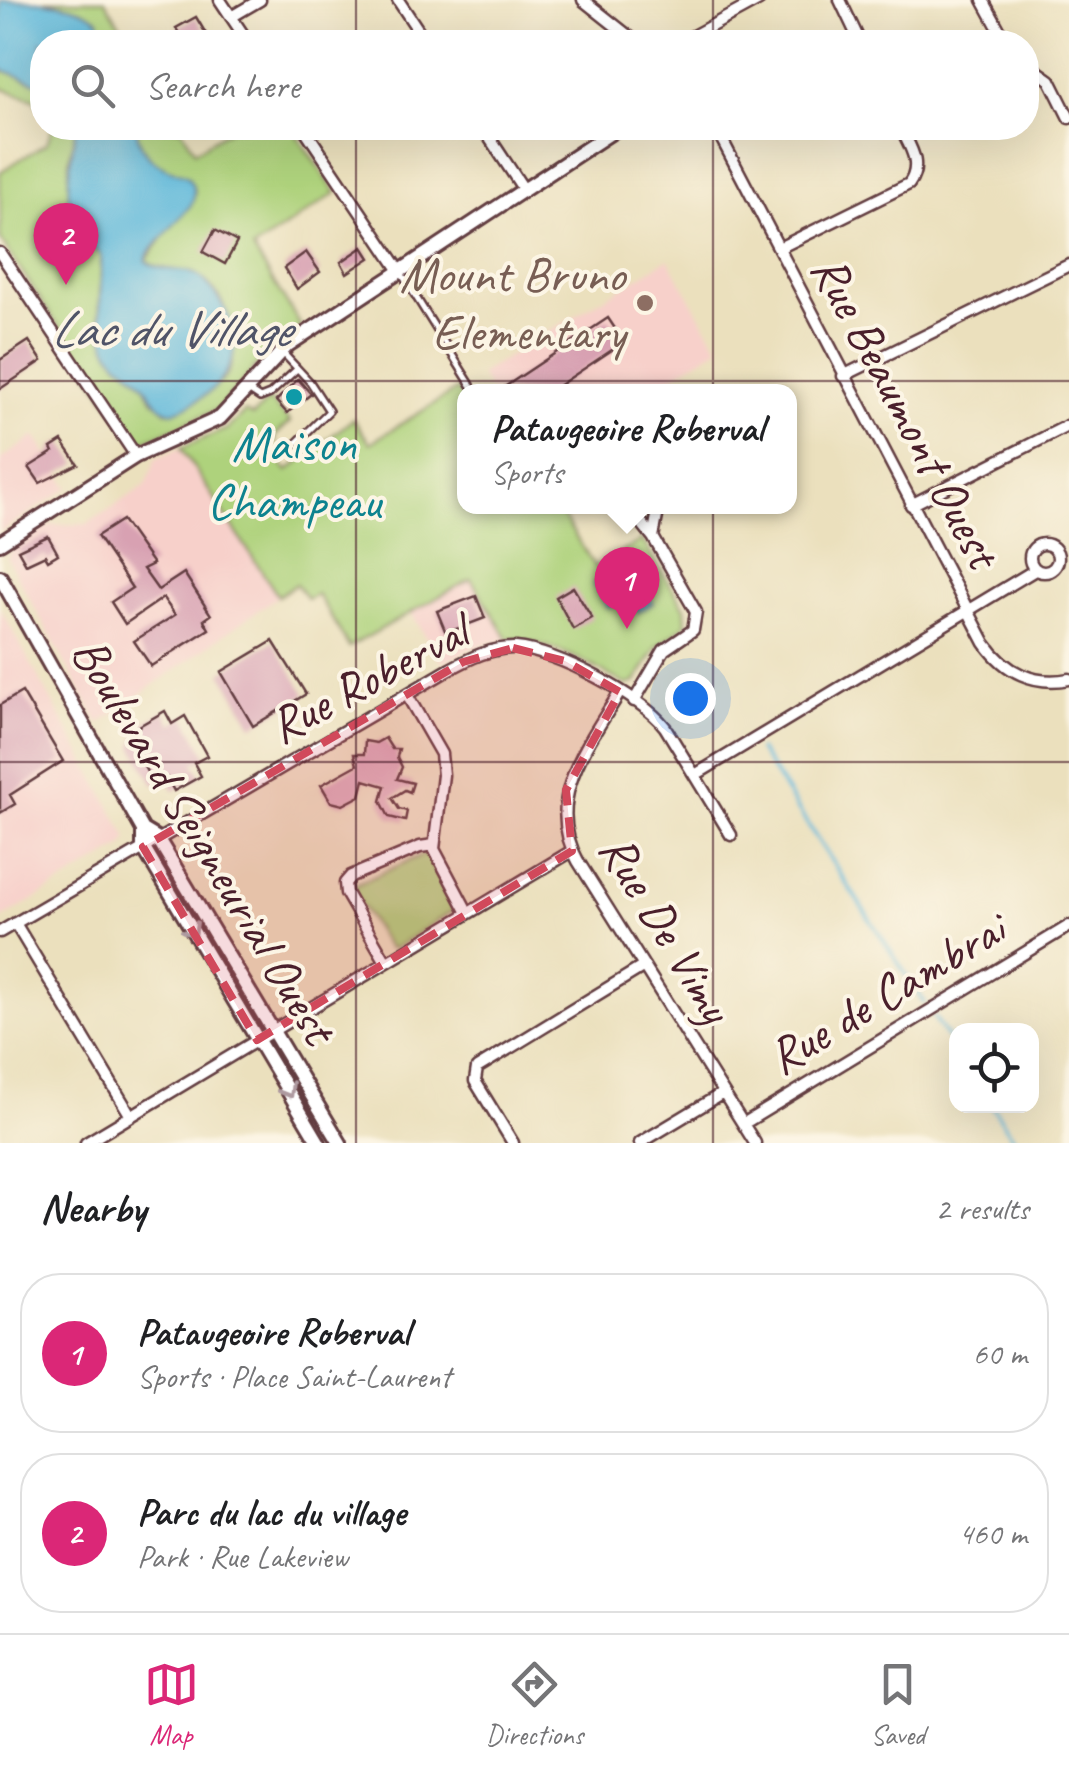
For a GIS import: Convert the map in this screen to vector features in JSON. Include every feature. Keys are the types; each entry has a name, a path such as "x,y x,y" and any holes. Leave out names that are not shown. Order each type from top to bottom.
{"street":[{"path":"220,0 240,30"},
{"path":"231,18 260,0"},
{"path":"398,0 418,30"},
{"path":"583,0 621,30"},
{"path":"704,30 759,0"},
{"path":"840,0 854,30"},
{"path":"983,0 999,30"},
{"path":"1039,72 1050,80 1069,117"},
{"path":"312,140 400,270"},
{"path":"491,140 524,190"},
{"path":"0,543 136,456 216,421 232,409 281,351 600,140"},
{"name":"Rue Beaumont Ouest","path":"722,140 988,647 1008,668 1040,680 1069,679"},
{"path":"778,248 910,184 917,163 906,140"},
{"path":"0,253 136,456"},
{"path":"843,376 1069,264"},
{"path":"911,505 1069,425"},
{"path":"634,700 664,650 691,632 697,621 696,612 654,537 635,514"},
{"path":"654,537 657,514"},
{"path":"695,775 1034,570"},
{"name":"Boulevard Seigneurial Ouest","path":"0,577 143,831 158,839 340,1143"},
{"name":"Rue Roberval","path":"0,932 462,662 494,650 513,648 565,661 658,717 731,835"},
{"name":"Rue De Vimy","path":"620,692 566,790 564,822 572,851 754,1143"},
{"path":"406,695 443,764 434,845 438,861 468,914"},
{"path":"143,831 143,847"},
{"path":"386,962 344,884 351,876 420,847 434,845"},
{"name":"Boulevard Seigneurial Ouest","path":"143,847 319,1143"},
{"path":"86,1143 572,851"},
{"path":"15,923 131,1116"},
{"name":"Rue de Cambrai","path":"742,1124 1069,926"},
{"path":"513,1143 475,1081 477,1068 644,966"},
{"name":"Rue de Cambrai","path":"640,1143 723,1093"}],"lane":[{"path":"400,270 470,384"},
{"path":"281,351 329,410 289,450"},
{"path":"248,390 260,398 267,396 298,369"}],"highlighted area":[{"path":"513,648 565,661 620,692 566,790 572,851 257,1040 143,847 463,662"}],"shaded area":[{"name":"Mount Bruno Elementary","path":"668,259 719,348 660,384 486,384 480,374"},
{"path":"35,436 69,488 0,532 0,460"},
{"path":"179,449 278,596 99,724 7,558 11,550 50,525 87,524 146,485 156,458"},
{"path":"471,578 508,639 481,645 442,663 410,611"},
{"path":"0,608 128,838 124,846 0,920"}],"green space":[{"path":"44,0 105,0 123,30 99,30 82,10"},
{"path":"0,69 30,80 30,98 0,88"},
{"path":"73,140 69,201 88,244 101,255 99,324 115,359 143,382 152,399 167,412 222,381 233,356 233,341 225,309 209,284 192,273 146,261 195,192 183,176 148,156 140,140 188,140 195,151 213,140 300,140 336,193 253,249 301,326 267,354 218,409 144,441 131,435 0,239 0,172 47,143"},
{"path":"457,390 457,514 561,514 595,567 642,540 685,608 686,624 656,648 636,682 626,685 555,649 508,639 471,579 349,647 317,594 307,599 296,584 278,596 181,448 227,429 245,412 253,416 269,400 290,422 273,438 276,442 269,449 288,471 353,419 370,443"},
{"path":"424,854 454,910 395,948 388,948 354,894 355,885"}],"water":[{"path":"0,0 52,2 77,8 99,20 101,30 30,30 30,80 0,69"},
{"name":"Lac du Village","path":"74,140 139,140 147,154 160,165 187,176 193,186 191,205 146,261 201,277 229,317 234,351 229,367 208,393 192,403 173,412 167,410 109,350 101,324 101,255 83,239 71,213 69,170"},
{"path":"628,562 653,603 638,612 627,596 608,608 593,584"}],"building":[{"path":"196,17 204,30 177,30"},
{"path":"215,230 237,242 225,264 203,252"},
{"path":"363,247 370,258 347,273 341,262"},
{"path":"306,252 320,272 297,289 284,268"},
{"path":"608,318 624,342 561,384 509,384"},
{"path":"29,341 42,361 0,389 0,360"},
{"name":"Maison Champeau","path":"298,379 311,394 287,413 276,401"},
{"path":"62,441 78,464 40,483 29,467 53,452 51,448"},
{"path":"122,520 153,564 143,569 158,590 184,573 211,615 204,620 209,629 151,666 134,641 175,615 163,598 125,624 111,602 132,588 97,536"},
{"path":"48,536 58,554 26,564 18,550"},
{"path":"573,587 592,618 573,629 556,597"},
{"path":"476,596 485,618 446,633 437,611"},
{"path":"273,641 306,694 253,726 221,672"},
{"path":"22,692 63,761 10,795 15,804 0,813 0,705"},
{"path":"165,711 172,724 185,716 207,756 194,763 201,776 174,791 167,778 154,785 133,746 139,726"},
{"path":"385,738 392,749 399,749 397,757 402,767 397,779 413,783 410,792 405,790 392,798 399,809 407,811 405,821 389,817 381,801 385,786 364,780 360,796 343,805 331,802 321,785 357,765 354,754 364,754 365,741 376,743"}],"waterway":[{"path":"759,750 924,1002"},
{"path":"934,1017 949,1040"},
{"path":"997,1113 1017,1143"}],"place":[{"name":"Parc du lac du village","path":"66,285"},
{"name":"Mount Bruno Elementary","path":"645,303"},
{"name":"Maison Champeau","path":"294,397"},
{"name":"Pataugeoire Roberval","path":"627,629"}]}
